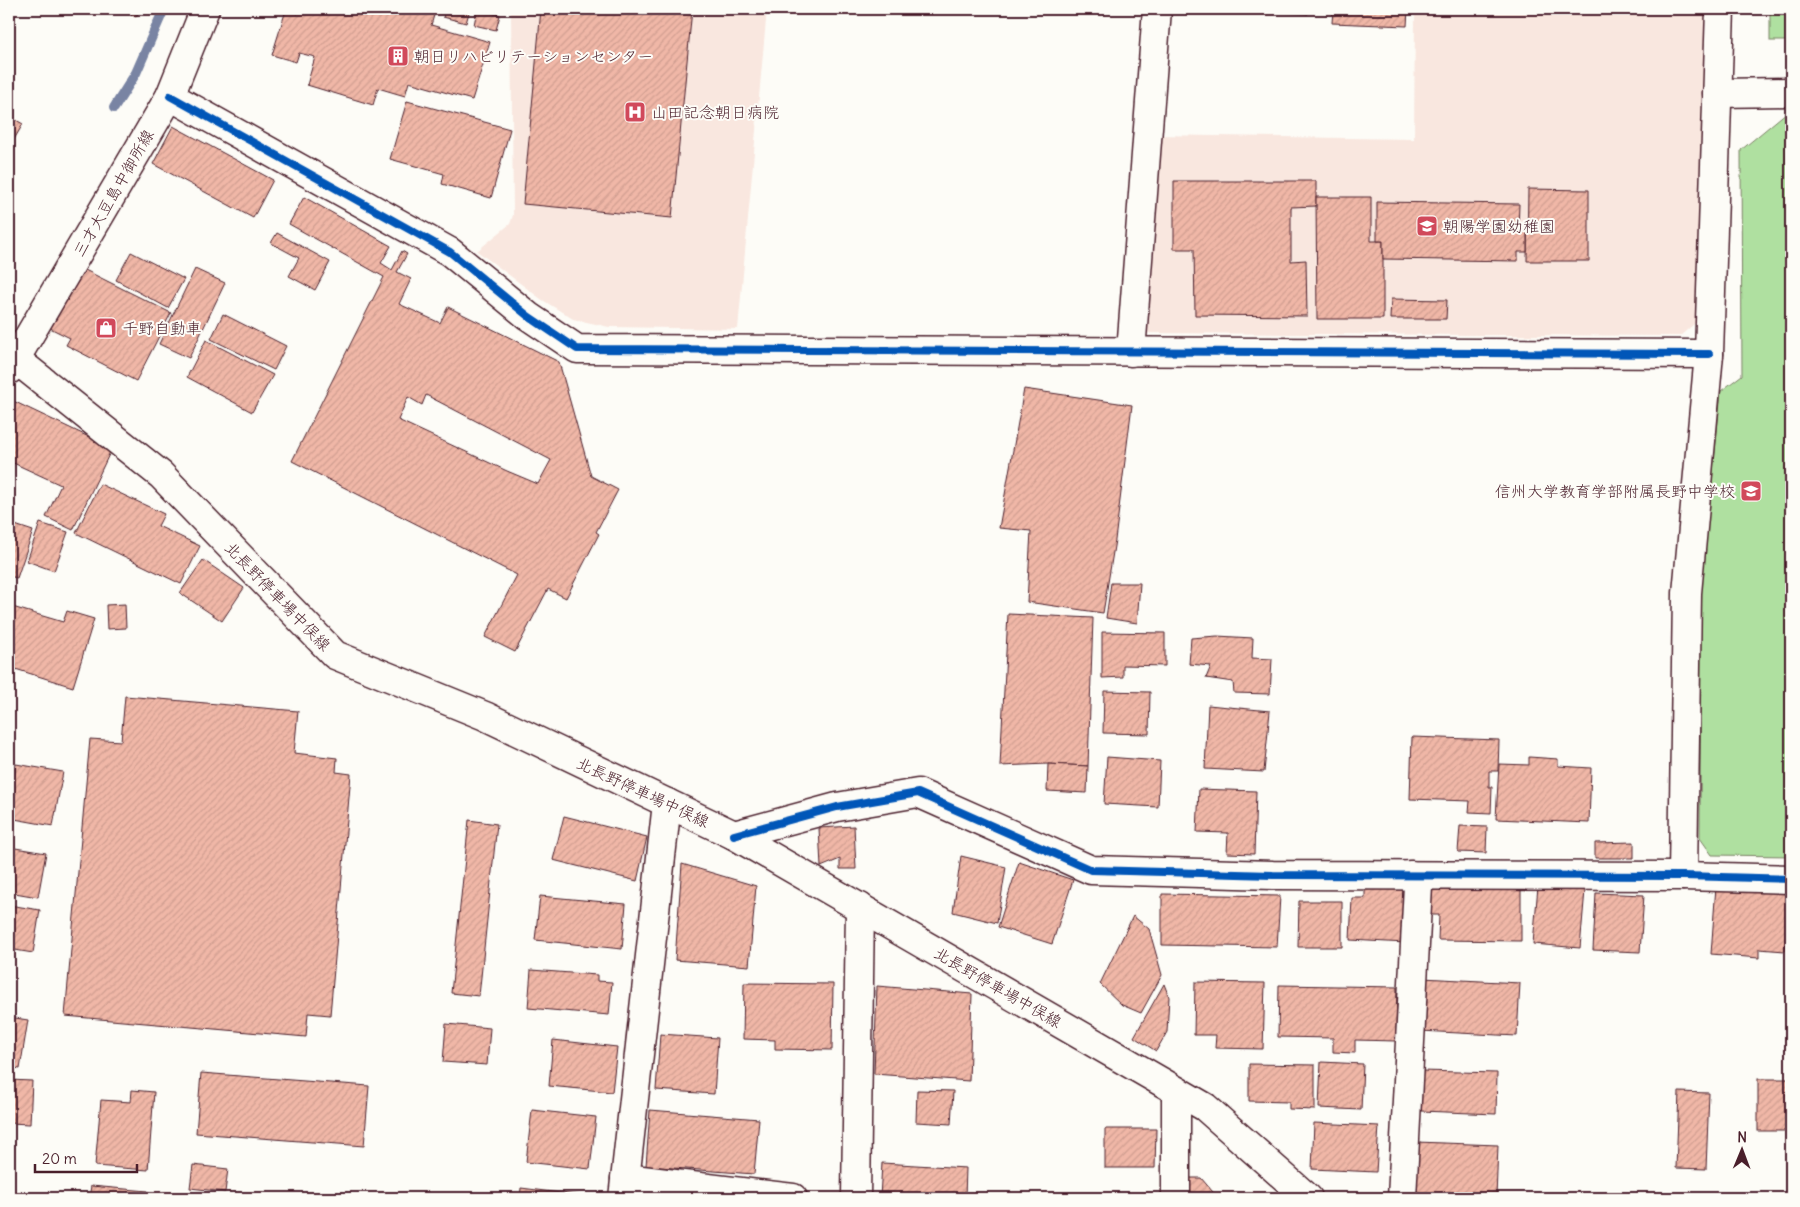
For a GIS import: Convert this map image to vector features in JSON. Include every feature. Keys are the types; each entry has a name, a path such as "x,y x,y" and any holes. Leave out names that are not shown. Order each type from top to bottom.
{"street":[{"name":"三才大豆島中御所線","path":"11,362 170,96 205,9"},
{"path":"1131,352 1157,9"},
{"path":"1684,876 1687,593 1709,354 1720,9"},
{"path":"1717,93 1791,92"},
{"path":"170,96 450,252 528,316 577,349 1709,354"},
{"name":"北長野停車場中俣線","path":"11,362 161,475 335,654 485,716 734,835 1205,1107 1308,1198"},
{"path":"734,835 837,807 918,793 1091,870 1273,875 1684,876 1791,879"},
{"path":"667,803 624,1188 793,1198"},
{"path":"1402,1198 1418,885 1410,875"},
{"path":"856,1198 860,907"},
{"path":"1176,1091 1176,1198"}],"shaded area":[{"name":"山田記念朝日病院","path":"511,9 767,9 738,329 609,327 573,319 541,299 477,251 510,224 513,215"},
{"name":"朝陽学園幼稚園","path":"1415,9 1707,9 1708,312 1680,336 1136,333 1154,135 1414,139"}],"green space":[{"path":"1770,9 1791,9 1791,41 1770,41"},
{"name":"信州大学教育学部附属長野中学校","path":"1786,101 1791,101 1791,856 1712,855 1700,838 1701,591 1721,391 1742,375 1741,150 1787,112"}],"building":[{"path":"121,9 140,9 136,17"},
{"name":"朝日リハビリテーションセンター","path":"300,9 436,9 431,25 490,42 472,100 409,82 405,96 378,88 373,105 307,85 315,57 299,53 296,62 272,55 286,10 298,14"},
{"path":"446,9 470,9 466,23 443,17"},
{"path":"541,9 692,9 672,218 523,204"},
{"path":"1280,9 1309,9 1308,14 1280,12"},
{"path":"1333,9 1408,9 1407,26 1332,23"},
{"path":"477,10 500,15 496,30 474,25"},
{"path":"407,101 510,129 491,198 442,184 444,174 390,159"},
{"path":"9,116 23,124 9,148"},
{"path":"173,126 273,180 253,218 153,164"},
{"path":"1174,181 1316,181 1316,206 1291,207 1291,261 1306,260 1307,316 1195,315 1194,249 1174,249"},
{"path":"1528,189 1589,190 1589,261 1527,261"},
{"path":"304,197 391,246 381,263 392,270 402,251 407,254 397,272 411,279 399,304 440,323 448,307 559,362 591,476 618,490 596,532 599,534 566,598 548,589 515,652 485,637 517,575 292,461 384,277 289,224","holes":["426,395 551,460 538,484 398,420 408,397 422,405"]},
{"path":"1316,197 1371,197 1371,241 1383,241 1383,319 1317,319"},
{"path":"1377,202 1519,204 1518,231 1527,231 1527,252 1518,252 1518,261 1383,259 1383,241 1377,241"},
{"path":"277,233 330,262 315,290 289,276 299,258 271,243"},
{"path":"131,252 184,279 168,308 116,280"},
{"path":"77,266 171,313 136,381 66,345 70,338 46,326"},
{"path":"195,269 225,283 189,358 159,344"},
{"path":"1391,299 1447,300 1446,319 1390,319"},
{"path":"223,314 286,346 274,370 211,339"},
{"path":"206,340 273,375 252,412 187,377"},
{"path":"1024,389 1132,405 1115,540 1103,613 1027,602 1031,531 999,528"},
{"path":"9,399 112,448 73,530 46,517 61,485 9,461"},
{"path":"100,484 164,514 158,526 200,546 181,584 76,533"},
{"path":"9,523 33,531 17,578 9,576"},
{"path":"40,523 68,532 54,571 27,561"},
{"path":"203,560 244,588 222,621 180,593"},
{"path":"1111,583 1140,583 1137,623 1106,618"},
{"path":"125,604 126,628 107,629 106,605"},
{"path":"9,606 63,622 67,611 94,619 73,687 9,667"},
{"path":"1008,614 1093,618 1088,766 1048,764 1000,766"},
{"path":"1102,632 1165,633 1165,666 1123,665 1123,677 1102,678"},
{"path":"1217,636 1253,638 1252,658 1272,659 1270,694 1234,693 1233,682 1206,678 1211,666 1189,664 1191,638"},
{"path":"1104,691 1150,692 1149,734 1103,733"},
{"path":"125,696 298,711 294,753 337,758 336,772 351,774 330,1015 308,1013 306,1037 65,1016 90,739 121,741"},
{"path":"1208,705 1270,711 1264,772 1205,769"},
{"path":"1412,737 1499,740 1498,771 1489,771 1489,787 1492,787 1491,813 1469,812 1470,801 1410,799"},
{"path":"1107,757 1160,761 1158,807 1104,804"},
{"path":"1529,757 1558,759 1558,766 1591,768 1589,823 1496,819 1499,764 1529,765"},
{"path":"16,764 63,772 53,826 9,818 9,803"},
{"path":"1048,764 1088,766 1087,793 1047,791"},
{"path":"1199,789 1256,791 1254,854 1227,853 1228,833 1197,832"},
{"path":"564,816 647,837 637,881 553,860"},
{"path":"469,820 497,824 479,996 451,993"},
{"path":"854,826 856,869 840,869 840,859 821,867 819,828"},
{"path":"1460,826 1487,827 1486,853 1458,852"},
{"path":"1634,842 1634,858 1595,858 1595,843"},
{"path":"9,847 46,853 38,897 9,892"},
{"path":"961,856 1006,867 997,923 953,912"},
{"path":"1019,862 1073,880 1052,944 998,927"},
{"path":"682,864 756,886 749,966 675,960"},
{"path":"1365,883 1408,885 1406,943 1350,940 1352,898 1365,898"},
{"path":"1429,885 1521,886 1521,941 1438,940 1439,915 1429,915"},
{"path":"1538,886 1585,890 1580,948 1533,944"},
{"path":"1716,886 1790,892 1785,951 1759,949 1759,958 1711,954"},
{"path":"1596,893 1644,895 1640,952 1593,950"},
{"path":"1162,894 1280,896 1277,947 1162,945"},
{"path":"540,896 626,904 622,949 535,940"},
{"path":"1299,901 1342,901 1342,947 1298,947"},
{"path":"9,905 40,910 33,953 9,949"},
{"path":"1133,916 1149,929 1162,975 1141,1013 1122,1005 1100,984"},
{"path":"531,970 597,975 597,981 612,982 609,1015 528,1008"},
{"path":"1422,978 1520,983 1517,1036 1420,1031"},
{"path":"1195,982 1265,983 1263,1049 1215,1048 1216,1035 1194,1035"},
{"path":"744,983 833,984 832,1050 775,1049 775,1040 743,1039"},
{"path":"1164,984 1169,997 1167,1032 1156,1051 1134,1037"},
{"path":"1279,985 1397,987 1396,1041 1355,1040 1355,1053 1333,1052 1333,1038 1278,1037"},
{"path":"877,986 972,994 969,1081 874,1074"},
{"path":"9,1017 28,1020 20,1069 9,1067"},
{"path":"446,1024 490,1028 487,1065 443,1062"},
{"path":"660,1034 718,1038 714,1094 656,1090"},
{"path":"553,1040 617,1047 612,1092 549,1086"},
{"path":"1321,1062 1363,1064 1361,1110 1319,1108"},
{"path":"1249,1064 1315,1065 1315,1110 1289,1109 1289,1102 1249,1101"},
{"path":"1422,1071 1497,1073 1496,1114 1421,1111"},
{"path":"201,1073 369,1086 364,1146 196,1133"},
{"path":"1758,1079 1791,1079 1791,1131 1758,1131"},
{"path":"9,1080 32,1081 30,1124 9,1123"},
{"path":"132,1090 154,1092 148,1170 95,1166 101,1100 131,1102"},
{"path":"917,1090 953,1091 951,1124 916,1122"},
{"path":"1679,1092 1709,1093 1706,1169 1676,1168"},
{"path":"532,1110 596,1117 590,1169 526,1162"},
{"path":"650,1110 759,1119 754,1174 646,1166"},
{"path":"1314,1123 1379,1126 1376,1172 1312,1169"},
{"path":"1105,1129 1156,1129 1155,1168 1105,1168"},
{"path":"1416,1142 1498,1145 1496,1198 1414,1197"},
{"path":"882,1163 966,1168 965,1198 880,1198"},
{"path":"193,1165 228,1169 225,1192 190,1188"},
{"path":"1190,1178 1201,1178 1218,1198 1190,1198"},
{"path":"91,1186 148,1191 147,1198 89,1198"},
{"path":"521,1188 600,1198 520,1198"},
{"path":"1676,1194 1726,1196 1726,1198 1676,1198"},
{"path":"1738,1196 1782,1198 1738,1198"}],"waterway":[{"path":"114,108 136,73 164,9"}],"cycle path":[{"path":"170,96 450,252 528,316 577,349 1709,354"},
{"path":"734,835 837,807 918,793 1091,870 1273,875 1683,876 1791,879"}],"place":[{"name":"朝日リハビリテーションセンター","path":"398,56"},
{"name":"山田記念朝日病院","path":"635,112"},
{"name":"朝陽学園幼稚園","path":"1427,226"},
{"name":"千野自動車","path":"106,328"},
{"name":"信州大学教育学部附属長野中学校","path":"1751,491"}]}
